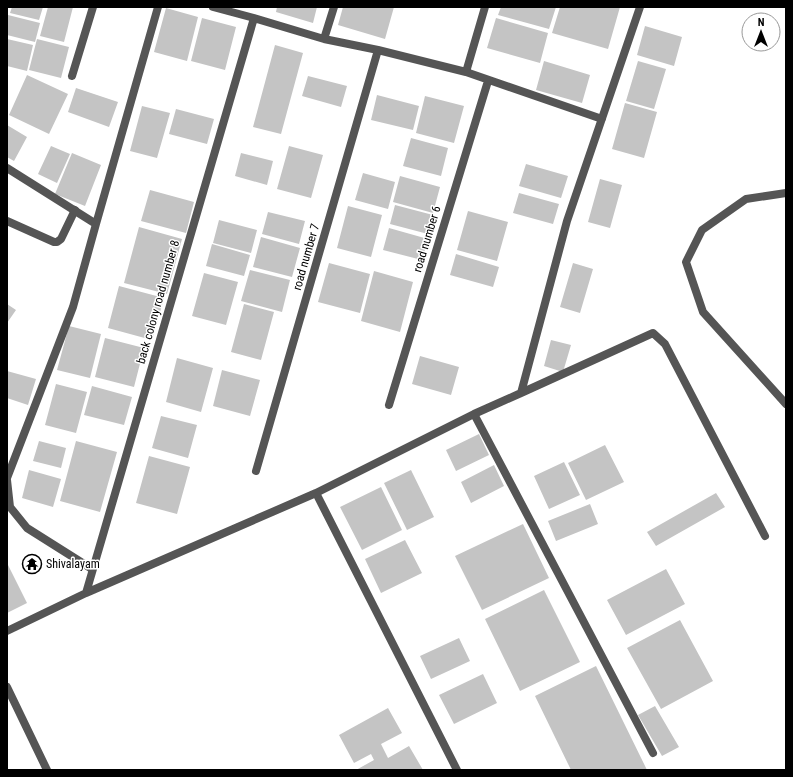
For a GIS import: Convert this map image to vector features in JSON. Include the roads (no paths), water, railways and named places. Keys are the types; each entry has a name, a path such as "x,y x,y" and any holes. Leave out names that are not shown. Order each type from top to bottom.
{"street":[{"path":"72,76 93,7"},
{"path":"92,569 27,528 10,508 7,479 73,307 158,7"},
{"path":"213,7 324,39 378,50 466,72 488,81 602,119"},
{"path":"324,39 334,7"},
{"path":"466,72 485,7"},
{"path":"521,394 567,221 640,7"},
{"name":"back colony road number 8","path":"86,593 254,18"},
{"name":"road number 7","path":"256,471 378,50"},
{"name":"road number 6","path":"389,405 488,81"},
{"path":"7,168 96,224"},
{"path":"786,192 746,199 702,230 686,262 704,312 786,404"},
{"path":"7,221 54,242 58,242 75,210"},
{"path":"7,631 86,593 316,494 474,414 654,333 665,344 765,536"},
{"path":"474,414 654,753"},
{"path":"316,494 457,770"},
{"path":"7,686 47,770"}],"place":[{"name":"Shivalayam","path":"32,564"}]}
